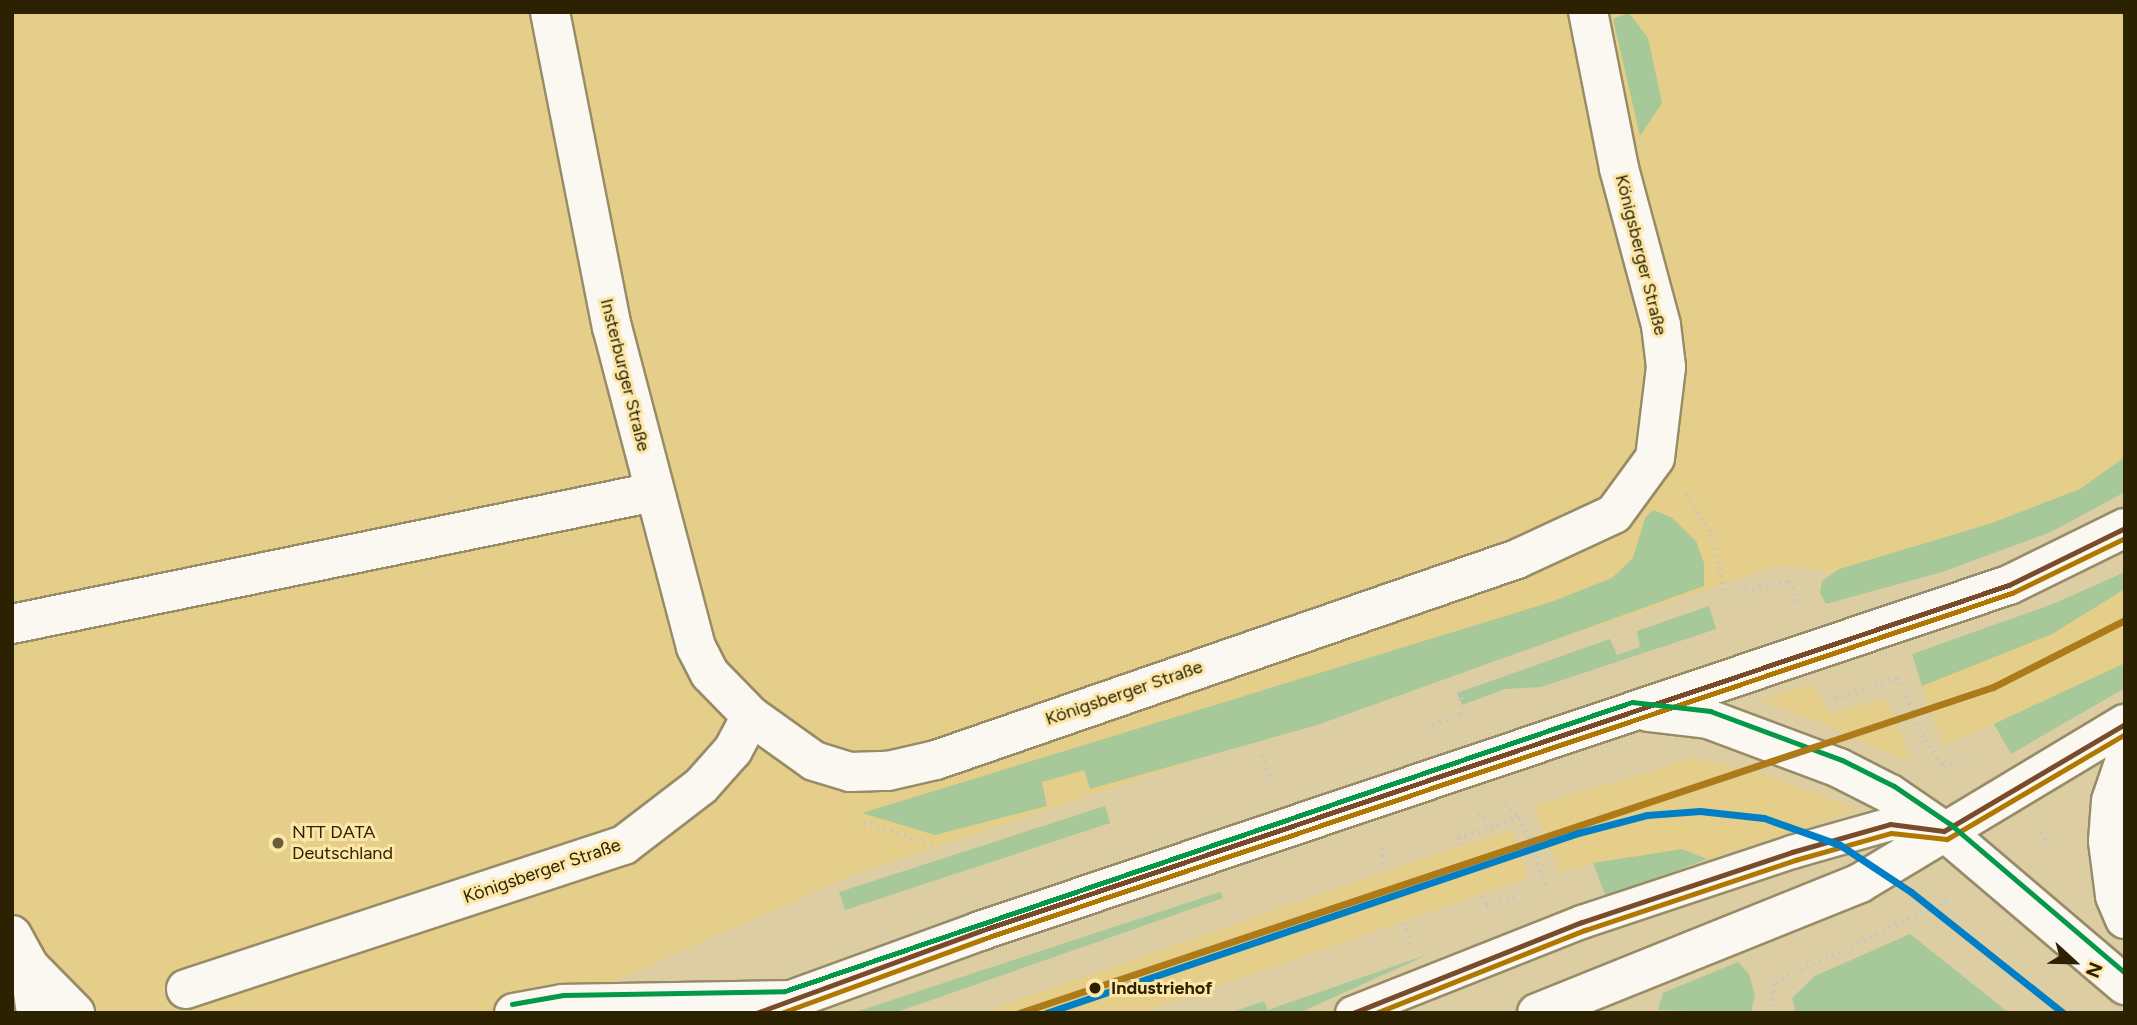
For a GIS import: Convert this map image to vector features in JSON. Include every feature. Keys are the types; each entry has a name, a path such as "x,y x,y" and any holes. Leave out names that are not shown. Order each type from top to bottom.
{"street":[{"name":"Insterburger Straße","path":"550,12 612,327 696,647 710,674 751,716"},
{"name":"Königsberger Straße","path":"186,989 624,845 701,786 733,750 751,716 814,761 850,772 888,771 936,760 1517,559 1614,514 1654,458 1666,367 1661,325 1622,181 1588,12"},
{"path":"12,624 654,492"},
{"path":"514,1013 562,1004 771,1007 2009,584 2125,528"},
{"path":"1632,711 1708,719 1839,768 1891,793 1944,831 2125,985"},
{"path":"1537,1013 1860,883 2125,724"},
{"path":"2125,760 2111,801 2108,841 2115,896 2125,919"},
{"path":"20,951 36,1013"},
{"path":"20,951 75,1013"}],"lane":[{"path":"1352,1013 1582,922 1792,852 1890,824 1944,831"}],"path":[{"path":"1680,489 1700,511 1711,534 1726,596"},
{"path":"1738,591 1790,580 1799,605"},
{"path":"1835,699 1898,677 1925,740 1943,766 1983,753"},
{"path":"1458,687 1464,713"},
{"path":"1262,754 1272,781"},
{"path":"1478,813 1498,825"},
{"path":"1461,845 1458,838 1520,817"},
{"path":"1386,871 1378,849 1391,844"},
{"path":"1483,895 1486,906 1511,898"},
{"path":"1769,1013 1774,982 1889,926"}],"shaded area":[{"path":"12,12 2125,12 2125,478 1902,583 1781,565 853,875 563,1004 514,1013 12,1013"},
{"path":"2125,589 2125,663 2066,694 1943,745 1922,686 2052,634"},
{"path":"1811,684 1831,714 1886,699 1909,755 1902,759 1818,721 1759,701"},
{"path":"1694,758 1768,775 1858,810 1707,859 1692,851 1593,863 1559,872 1534,806"},
{"path":"1512,831 1528,878 1140,1013 981,1013 1461,845"}],"green space":[{"path":"1629,13 1648,38 1662,103 1640,136 1613,19"},
{"path":"2125,457 2125,492 2051,532 1942,572 1826,604 1820,593 1822,581 1839,569 1992,523 2080,489"},
{"path":"1653,510 1671,517 1696,541 1704,563 1704,586 1317,725 1090,789 1084,770 1042,782 1047,806 935,835 862,813 1551,602 1612,578 1633,558 1645,518"},
{"path":"2125,572 2125,589 2052,634 1922,686 1912,654 2053,604"},
{"path":"1709,606 1716,629 1541,687 1505,689 1462,705 1457,693 1610,639 1617,655 1640,647 1637,631"},
{"path":"2125,663 2125,688 2011,754 1994,724"},
{"path":"1105,806 1110,823 845,910 839,892"},
{"path":"1682,849 1707,859 1606,897 1593,863"},
{"path":"1220,892 1223,898 894,1013 853,1013"},
{"path":"1910,934 2009,1013 1796,1013 1792,998 1815,976"},
{"path":"1429,954 1299,1013 1230,1013 1264,1001 1268,1010"},
{"path":"1738,962 1749,974 1755,995 1751,1013 1658,1010 1663,993"}],"transit line":[{"path":"756,1013 980,931 2009,585 2125,528"},
{"path":"781,1013 983,939 2012,593 2125,538"},
{"path":"1019,1013 1993,687 2125,620"},
{"path":"512,1004 563,995 785,991 1632,702 1710,711 1842,760 1894,786 1950,824 2125,973"},
{"path":"1353,1013 1582,922 1792,852 1890,824 1944,831 2125,724"},
{"path":"1376,1013 1585,930 1795,860 1891,833 1947,839 2125,734"},
{"path":"1046,1013 1578,833 1647,815 1700,811 1764,818 1840,845 1911,892 2063,1013"}],"place":[{"name":"NTT DATA Deutschland","path":"278,843"},
{"name":"Industriehof","path":"1095,988"}]}
